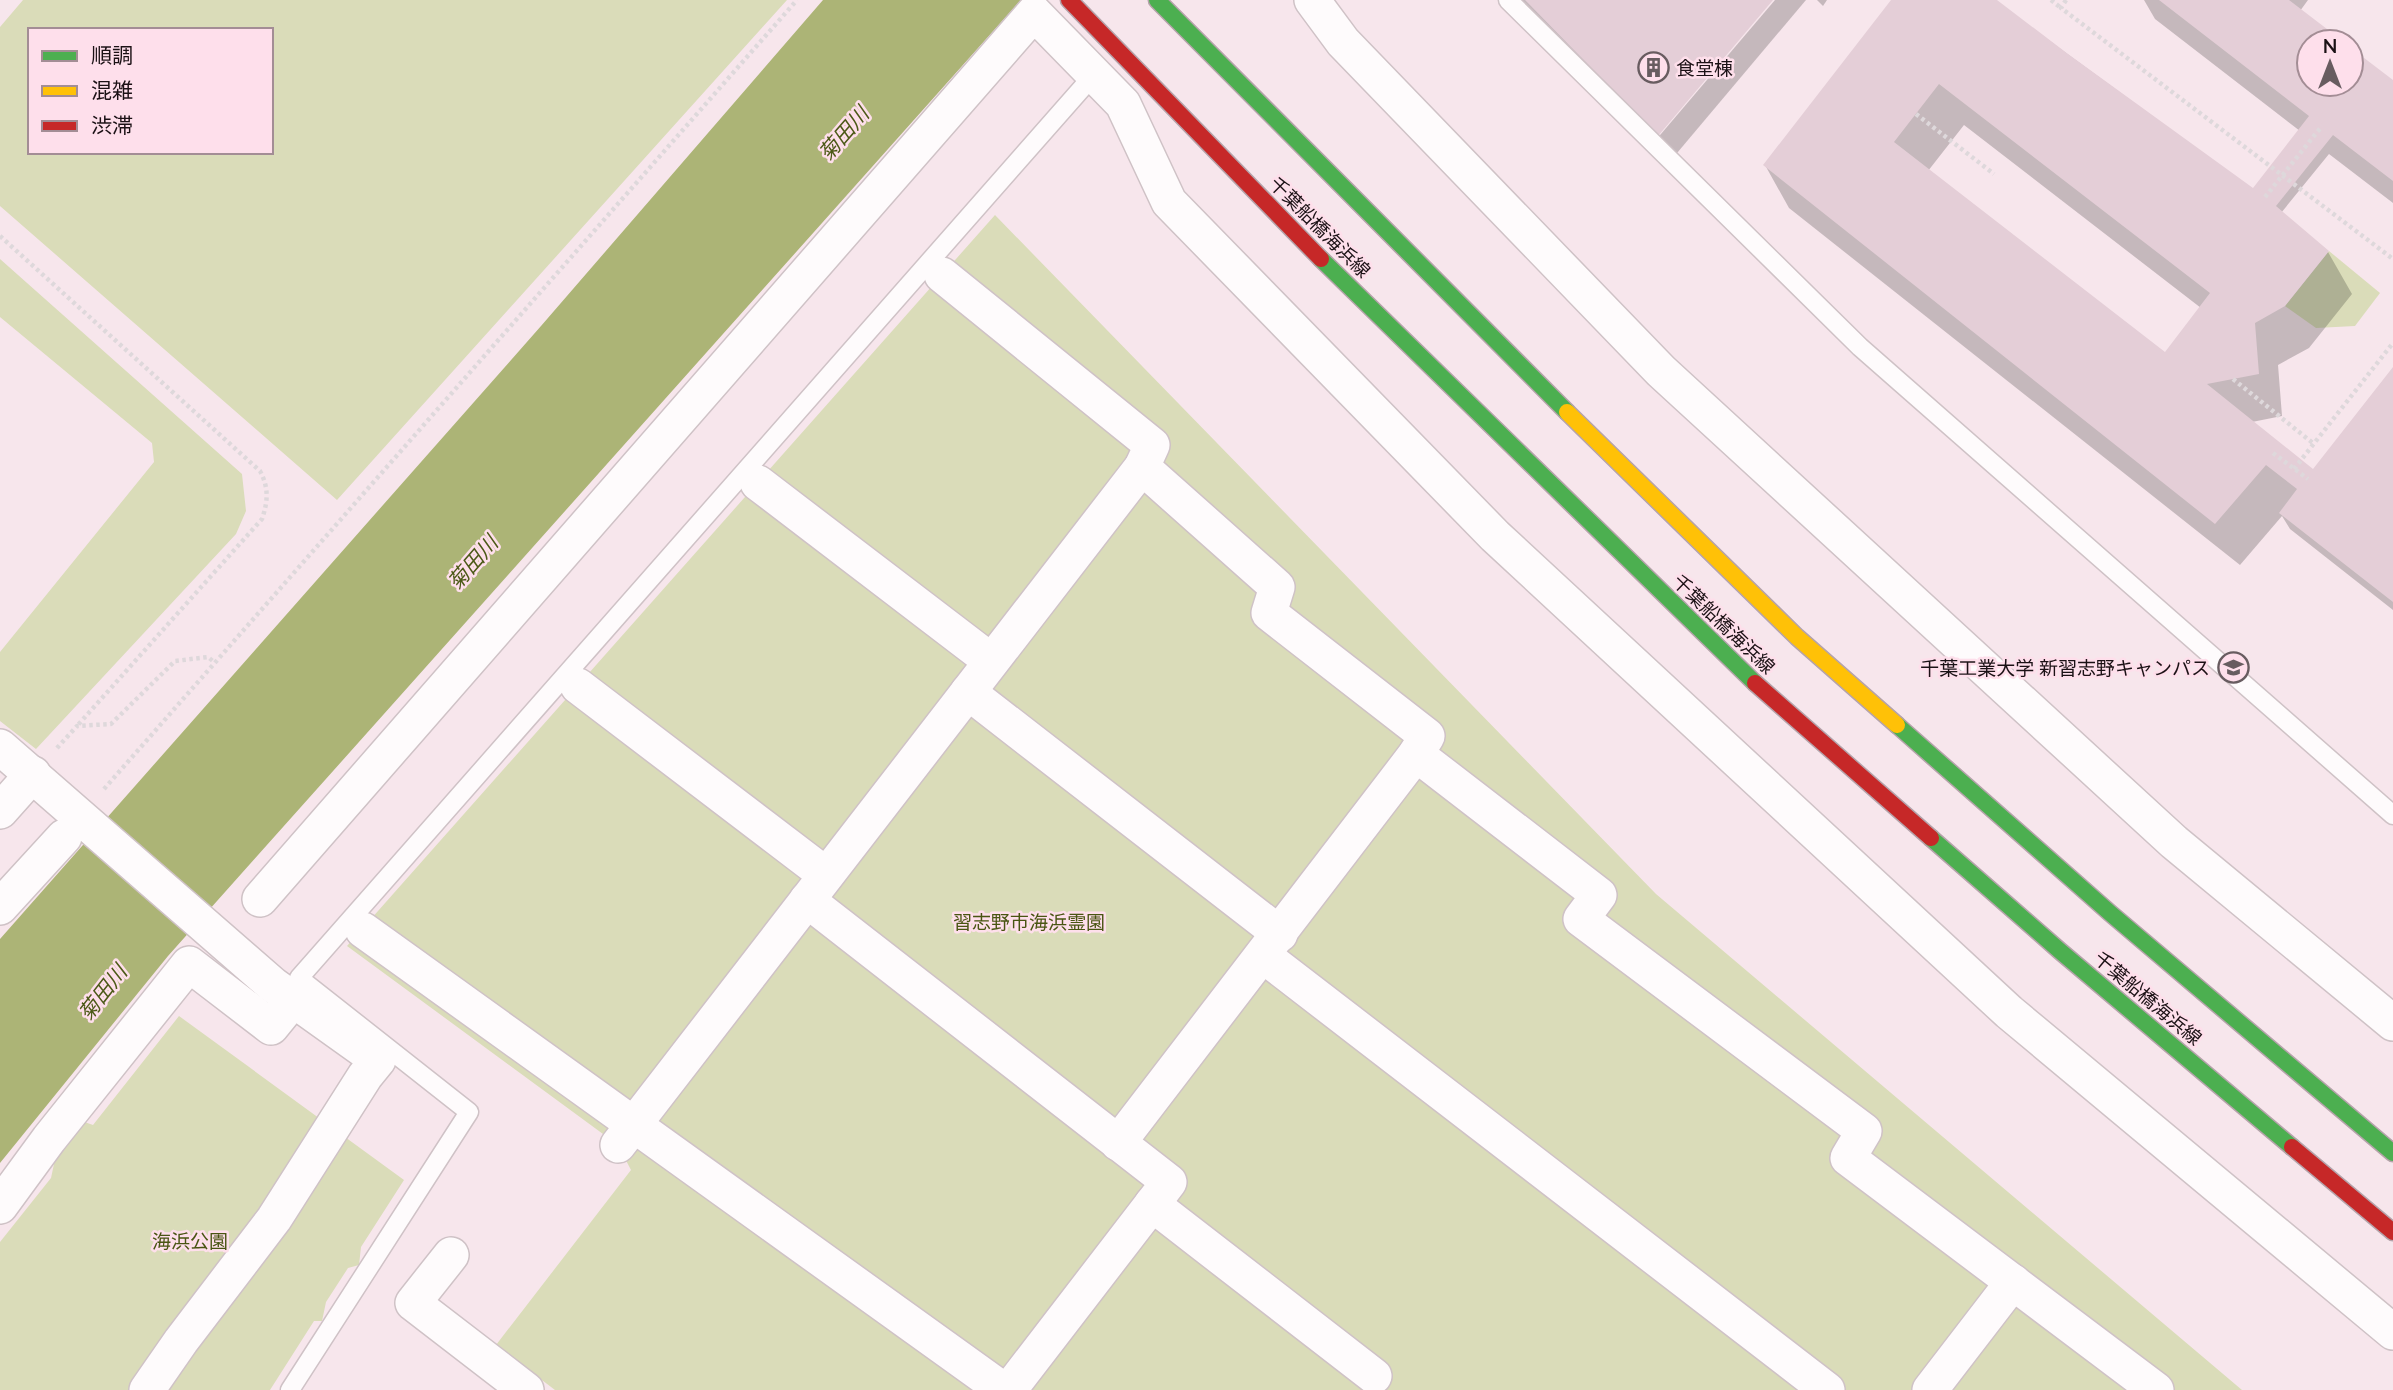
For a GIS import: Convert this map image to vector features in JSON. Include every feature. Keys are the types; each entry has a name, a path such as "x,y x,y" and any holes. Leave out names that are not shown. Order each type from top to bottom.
{"main road":[{"name":"千葉船橋海浜線","path":"1069,0 1105,62 1338,276 1769,696 2060,951 2393,1232"},
{"path":"1157,0 1549,395 1797,636 2110,913 2393,1153"}],"street":[{"path":"1312,0 1343,42 1661,372 2174,842 2393,1024"},
{"path":"260,899 1034,13 1105,62 1169,202 1495,536 2009,1012 2393,1332"},
{"path":"626,1135 1142,467 1152,445 942,275"},
{"path":"1118,1143 1272,945 1427,736 1269,613 1277,587 1142,467"},
{"path":"758,483 991,661"},
{"path":"578,686 1118,1143 1168,1182 1009,1390"},
{"path":"968,692 1272,945 1826,1390"},
{"path":"0,747 283,992 378,1060 365,1076 274,1219 147,1390"},
{"path":"1416,754 1599,895 1581,919 1864,1131 1848,1158 2156,1390"},
{"path":"0,811 43,784"},
{"path":"0,907 64,836"},
{"path":"363,930 626,1135 1003,1390"},
{"path":"0,1206 49,1139 189,964 271,1027 283,992"},
{"path":"1152,1204 1374,1376"},
{"path":"451,1255 413,1303 526,1390"},
{"path":"1930,1390 2012,1282"}],"lane":[{"path":"1508,0 1860,348 2393,815"},
{"path":"290,1390 469,1112 299,978 1105,62"}],"path":[{"path":"99,795 797,0"},
{"path":"2051,0 2393,259"},
{"path":"2061,8 2066,0"},
{"path":"1916,114 1994,174"},
{"path":"2265,197 2322,126"},
{"path":"0,236 260,471 266,483 268,503 262,519 77,726 43,784"},
{"path":"2294,469 2393,344"},
{"path":"2233,379 2314,444"},
{"path":"2273,453 2308,479"},
{"path":"77,726 111,723 175,660 208,657 214,662"}],"green space":[{"path":"23,0 787,0 337,500 0,206 0,27"},
{"name":"習志野市海浜霊園","path":"995,215 1656,894 2242,1390 555,1390 496,1345 631,1170 618,1145 347,946"},
{"path":"2329,251 2380,293 2355,326 2316,328 2285,306"},
{"path":"0,259 242,474 246,511 236,534 36,749 0,721 0,652 154,462 152,443 0,317"},
{"name":"海浜公園","path":"179,1016 404,1180 361,1247 359,1265 348,1268 326,1302 322,1321 314,1321 270,1390 0,1390 0,1242 51,1178 57,1150 76,1119 93,1125"}],"water":[{"name":"菊田川","path":"823,0 1021,0 168,956 0,1163 0,939 541,326"}],"building":[{"name":"食堂棟","path":"1525,0 1773,0 1658,136"},
{"path":"1891,0 1997,0 2253,188 2309,116 2159,0 2289,0 2326,28 2295,28 2295,98 2365,98 2365,59 2393,80 2393,181 2333,135 2276,206 2329,251 2285,306 2255,323 2259,374 2207,384 2313,469 2393,367 2393,602 2279,513 2297,489 2266,465 2215,524 1763,165","holes":["1939,84 2210,293 2165,352 1894,142"]}],"traffic: fast":[{"path":"1157,0 1567,412"},
{"path":"1321,259 1755,683"},
{"path":"1897,725 2110,913 2393,1153"},
{"path":"1931,838 2292,1147"}],"traffic: slow":[{"path":"1567,412 1797,637 1897,725"}],"traffic: jam":[{"path":"1069,0 1321,259"},
{"path":"1755,683 1931,838"},
{"path":"2292,1147 2393,1232"}],"place":[{"name":"食堂棟","path":"1653,68"},
{"name":"千葉工業大学 新習志野キャンパス","path":"2233,668"}]}
